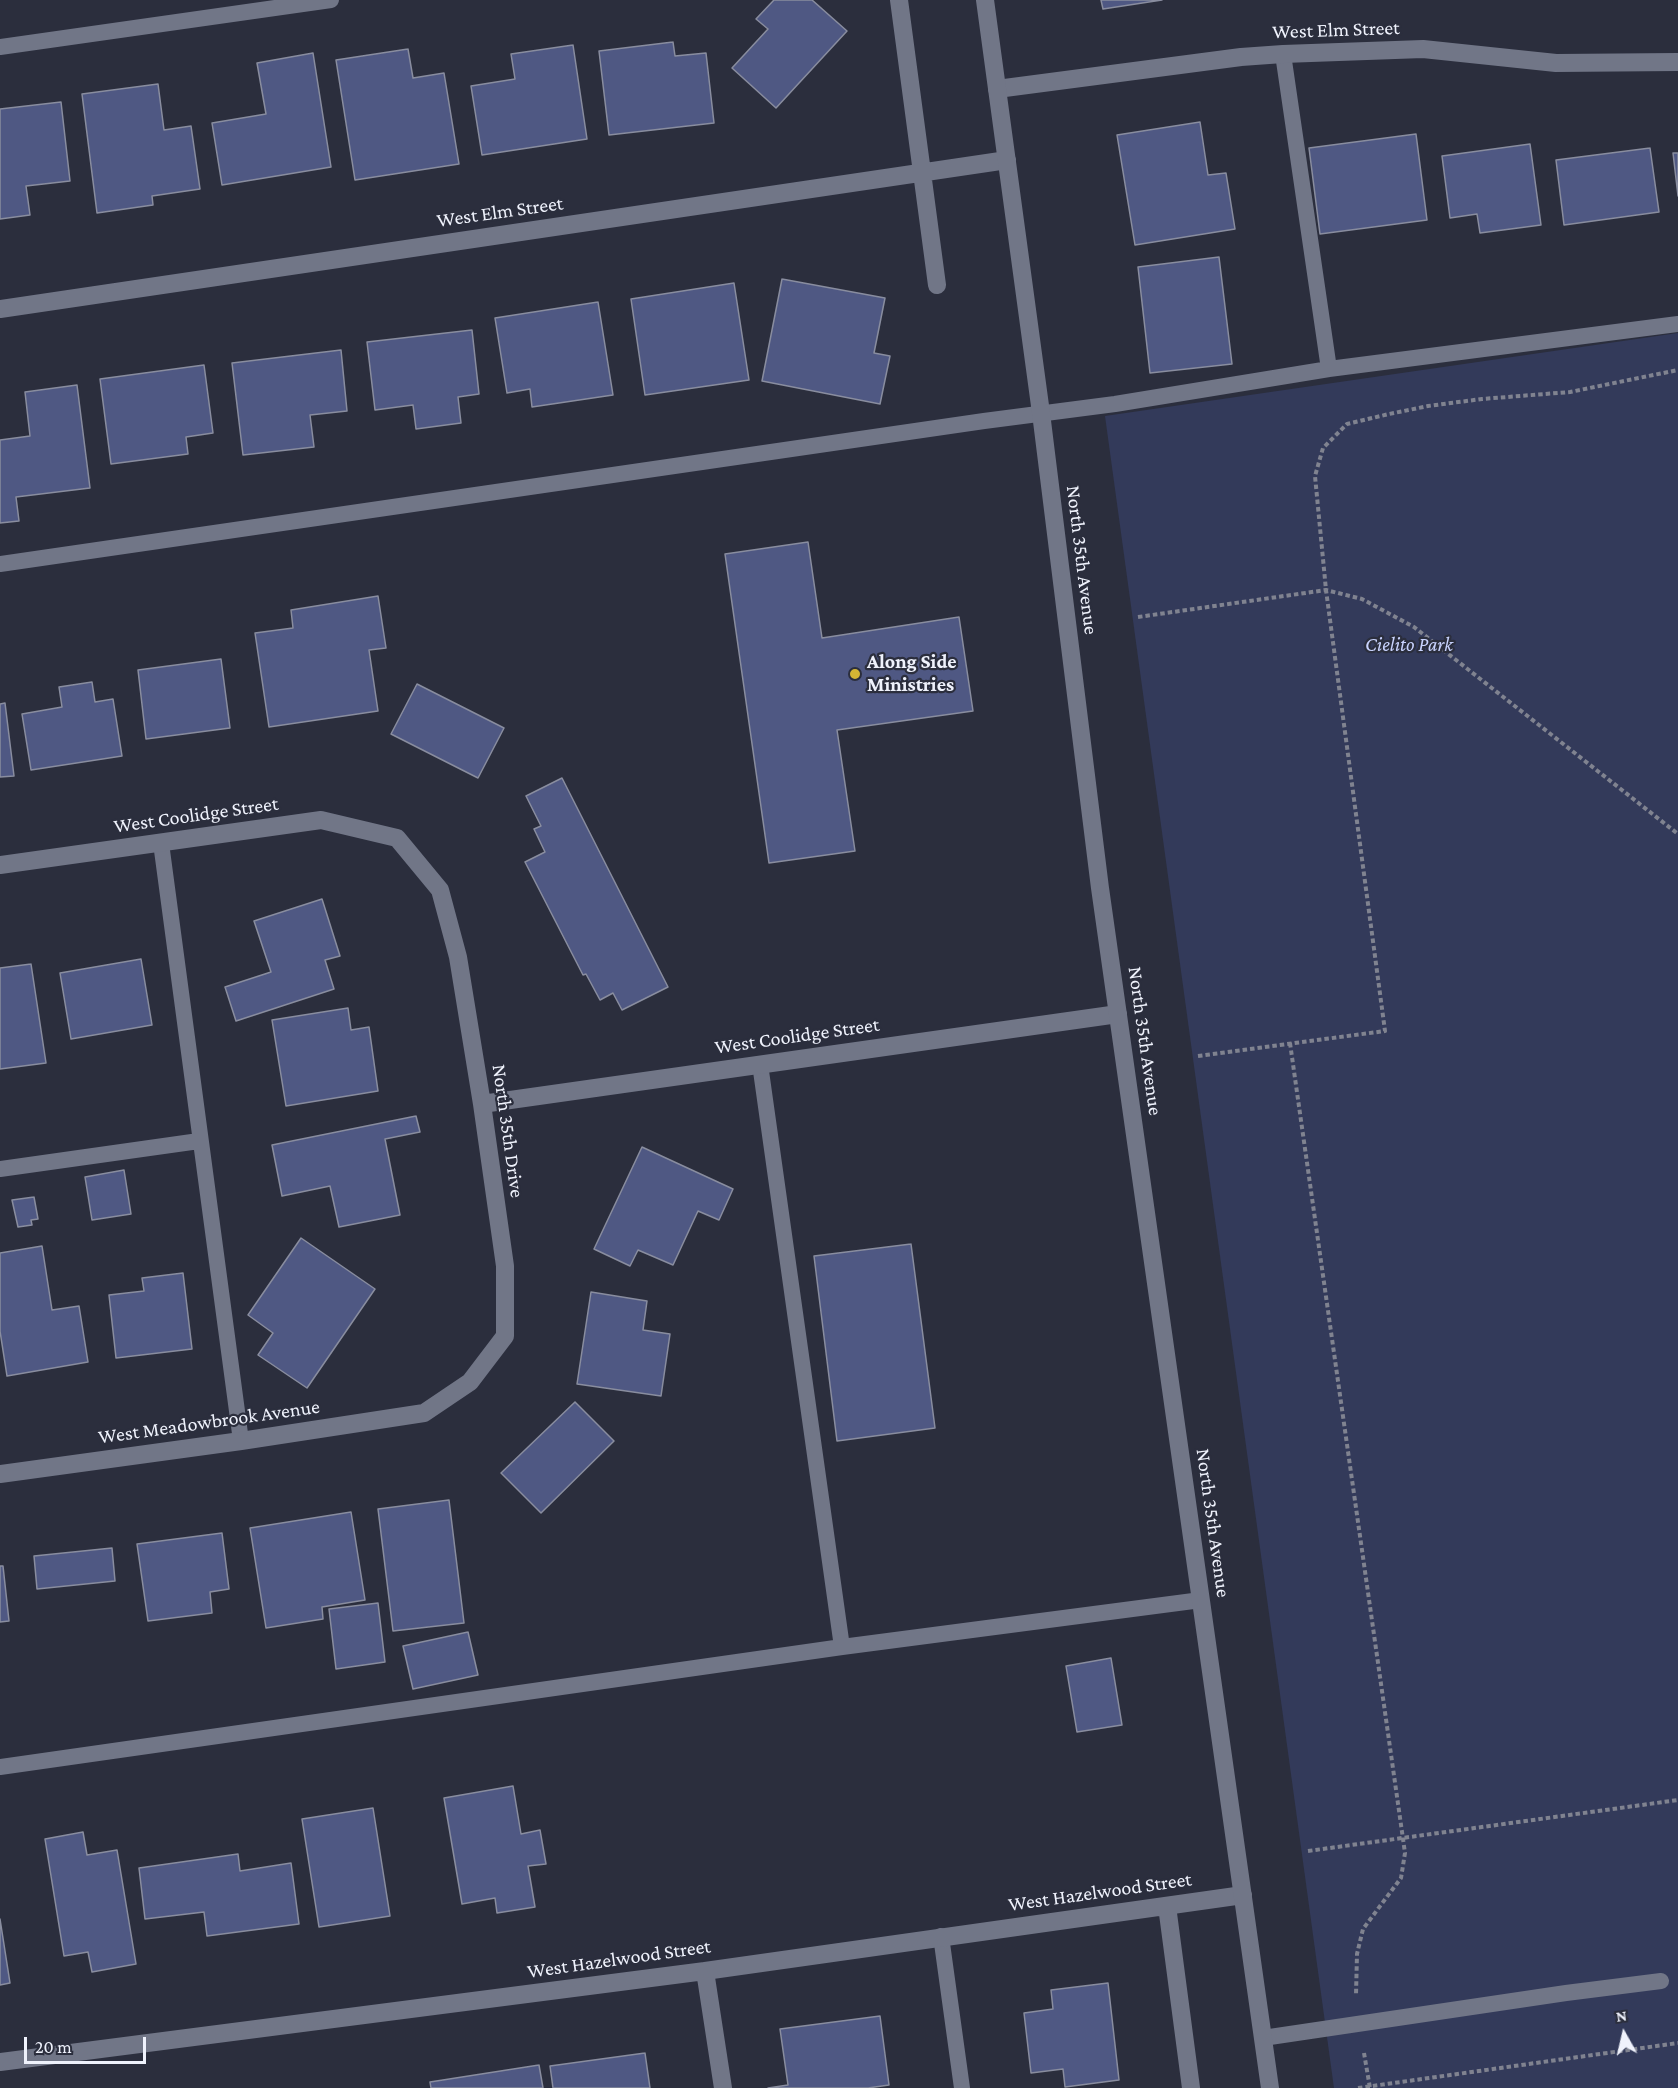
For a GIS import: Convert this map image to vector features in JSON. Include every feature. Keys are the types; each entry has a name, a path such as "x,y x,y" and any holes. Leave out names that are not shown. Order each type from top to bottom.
{"street":[{"path":"899,0 937,285"},
{"name":"North 35th Avenue","path":"985,0 1041,413 1097,865 1270,2088"},
{"name":"West Elm Street","path":"997,89 1218,60 1283,54 1423,49 1556,63 1678,62"},
{"name":"West Elm Street","path":"0,309 1007,160"},
{"name":"West Coolidge Street","path":"0,866 321,820 397,838"},
{"name":"North 35th Drive","path":"397,838 440,890 458,957 505,1266 505,1336 470,1382 424,1413"},
{"name":"West Coolidge Street","path":"482,1104 1118,1014"},
{"name":"West Meadowbrook Avenue","path":"0,1474 424,1413"},
{"name":"West Hazelwood Street","path":"0,2062 705,1971 1243,1895"},
{"path":"1167,1906 1191,2088"},
{"path":"705,1971 723,2088"}],"lane":[{"path":"0,47 332,0"},
{"path":"1283,54 1329,369"},
{"path":"0,564 1115,404 1329,369 1678,324"},
{"path":"160,843 241,1441"},
{"path":"760,1064 842,1647"},
{"path":"0,1169 200,1141"},
{"path":"0,1767 842,1647 1201,1600"},
{"path":"941,1936 962,2088"},
{"path":"1263,2038 1660,1981"}],"path":[{"path":"1198,1056 1385,1030 1326,591 1315,476 1323,448 1347,424 1428,406 1570,392 1678,370"},
{"path":"1138,617 1326,591 1362,599 1414,627 1678,834"},
{"path":"1290,1042 1405,1853 1401,1878 1363,1929 1357,1954 1356,1987 1370,2087"},
{"path":"1308,1851 1678,1800"},
{"path":"1358,2088 1678,2043"}],"green space":[{"name":"Cielito Park","path":"1678,333 1678,2088 1334,2088 1105,416"}],"building":[{"path":"774,0 812,0 847,31 776,108 732,68 768,29 756,19"},
{"path":"1101,0 1162,0 1103,9"},
{"path":"673,42 675,56 706,53 714,123 609,135 599,51"},
{"path":"573,45 587,139 482,155 471,86 515,79 511,54"},
{"path":"408,49 413,78 444,73 459,164 355,180 336,60"},
{"path":"313,53 331,167 222,185 212,123 266,114 257,63"},
{"path":"158,84 164,130 191,126 200,189 152,196 153,205 97,213 82,94"},
{"path":"61,102 70,181 26,186 30,215 0,219 0,109"},
{"path":"1200,122 1208,175 1226,173 1235,229 1135,245 1117,135"},
{"path":"1416,134 1427,220 1320,234 1309,148"},
{"path":"1530,144 1541,225 1480,233 1477,214 1450,218 1442,156"},
{"path":"1650,148 1659,212 1564,225 1556,160"},
{"path":"1673,153 1678,153 1678,196"},
{"path":"1219,257 1232,364 1150,373 1138,267"},
{"path":"782,279 885,298 874,353 890,356 880,404 762,381"},
{"path":"734,283 749,380 645,395 631,299"},
{"path":"598,302 613,395 532,407 530,389 507,393 495,318"},
{"path":"472,330 479,394 458,397 461,423 416,429 413,405 375,410 367,342"},
{"path":"341,350 347,411 310,415 314,447 243,455 232,363"},
{"path":"204,365 213,433 186,437 188,454 111,464 100,379"},
{"path":"77,385 90,488 16,497 19,521 0,523 0,440 30,436 25,392"},
{"name":"Along Side Ministries","path":"808,542 822,638 959,617 973,711 837,730 855,851 769,863 725,554"},
{"path":"378,596 386,648 369,650 378,711 269,727 255,633 293,628 291,610"},
{"path":"221,659 230,728 146,739 138,670"},
{"path":"92,682 95,702 113,699 122,756 31,770 22,714 62,707 59,687"},
{"path":"417,684 504,728 478,778 391,734"},
{"path":"5,703 14,776 0,777 0,704"},
{"path":"562,778 668,987 622,1010 613,993 600,1000 586,974 583,975 525,862 545,852 534,829 541,826 526,796"},
{"path":"322,899 340,956 325,960 334,989 236,1021 225,987 271,972 254,921"},
{"path":"141,959 152,1025 71,1039 60,973"},
{"path":"31,964 46,1063 0,1069 0,968"},
{"path":"348,1008 351,1030 369,1027 378,1091 286,1106 272,1020"},
{"path":"416,1116 420,1132 385,1139 400,1215 339,1227 330,1186 282,1196 272,1145"},
{"path":"642,1147 733,1189 719,1220 698,1211 673,1265 638,1250 630,1266 594,1249"},
{"path":"124,1170 131,1214 92,1220 85,1177"},
{"path":"34,1197 38,1219 31,1220 32,1225 18,1227 12,1200"},
{"path":"301,1238 375,1289 307,1388 258,1355 273,1333 248,1315"},
{"path":"911,1244 935,1428 837,1441 814,1256"},
{"path":"42,1246 52,1310 79,1306 88,1362 7,1376 0,1331 0,1253"},
{"path":"183,1273 192,1349 116,1358 109,1295 144,1291 142,1278"},
{"path":"591,1292 647,1301 643,1330 670,1334 661,1396 577,1384"},
{"path":"575,1402 614,1441 541,1513 501,1473"},
{"path":"449,1500 464,1623 393,1631 378,1509"},
{"path":"351,1512 365,1600 322,1607 323,1619 266,1628 250,1528"},
{"path":"222,1533 229,1589 210,1592 212,1613 148,1621 137,1544"},
{"path":"112,1548 115,1581 37,1589 34,1556"},
{"path":"0,1566 3,1566 9,1621 0,1622"},
{"path":"378,1603 385,1662 336,1669 329,1609"},
{"path":"468,1632 478,1675 413,1689 403,1646"},
{"path":"1111,1658 1122,1725 1077,1732 1066,1666"},
{"path":"513,1786 521,1834 540,1830 546,1864 528,1866 535,1907 497,1913 495,1898 462,1904 444,1798"},
{"path":"373,1808 390,1916 319,1927 302,1819"},
{"path":"83,1832 87,1855 117,1850 136,1964 92,1972 88,1952 64,1956 45,1839"},
{"path":"238,1854 240,1871 291,1863 299,1924 207,1936 204,1912 145,1919 139,1868"},
{"path":"0,1919 10,1983 0,1985"},
{"path":"1108,1983 1119,2080 1065,2087 1063,2069 1031,2073 1024,2013 1053,2009 1051,1990"},
{"path":"880,2016 889,2085 868,2088 768,2088 788,2085 780,2029"},
{"path":"645,2053 650,2088 553,2088 550,2066"},
{"path":"539,2065 543,2088 431,2088 430,2082"}],"place":[{"name":"Along Side Ministries","path":"855,674"}]}
